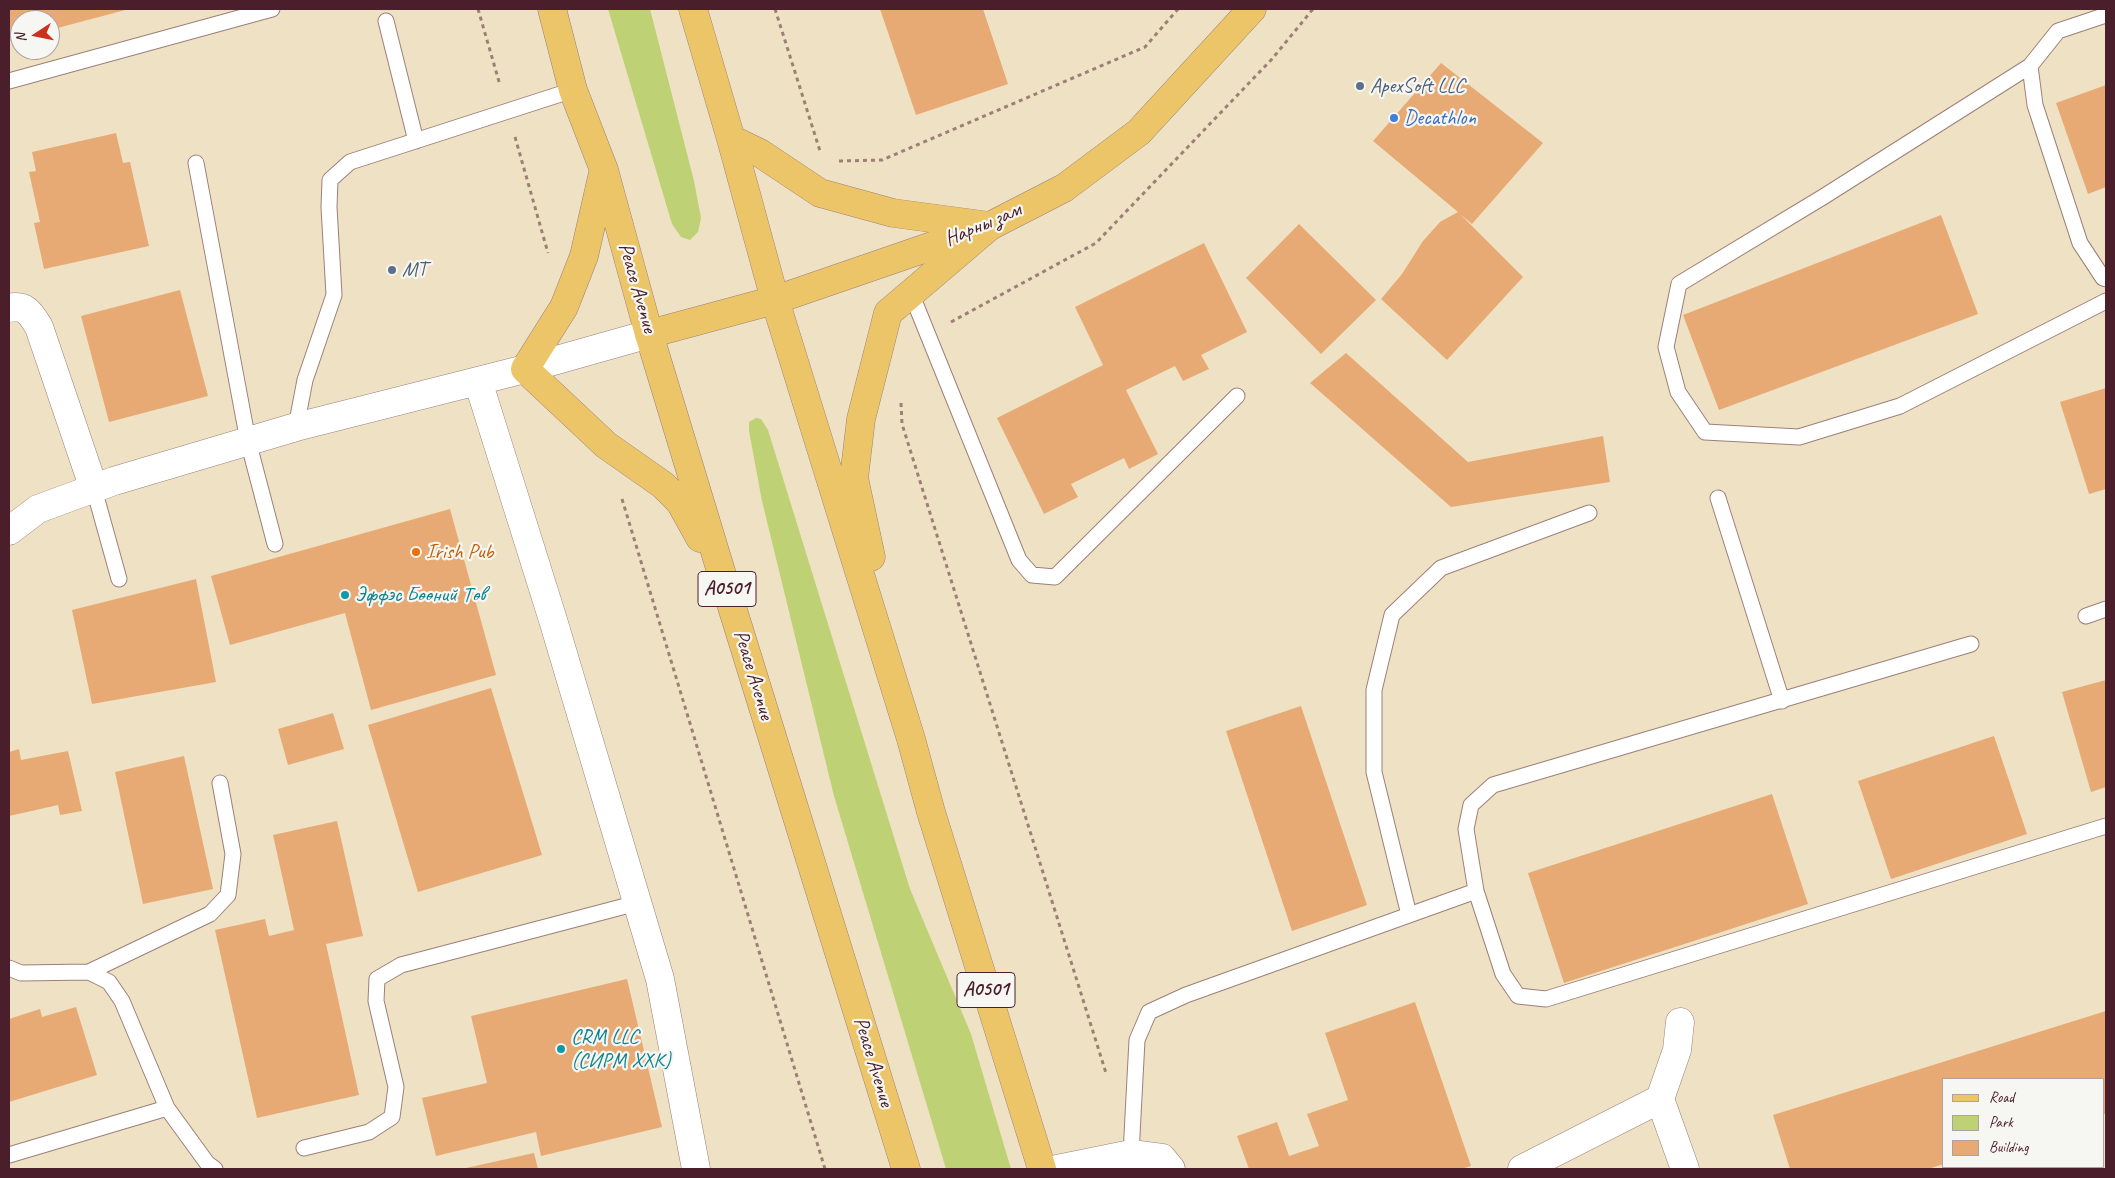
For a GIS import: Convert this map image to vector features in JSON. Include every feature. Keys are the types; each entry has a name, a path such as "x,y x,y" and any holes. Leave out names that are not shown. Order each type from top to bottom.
{"main road":[{"name":"Peace Avenue","path":"552,9 572,90 604,170 650,334 723,578 906,1169"},
{"name":"A0501","path":"693,9 775,300 911,739 930,812 1042,1169"},
{"name":"Нарны зам","path":"650,334 775,300 990,226 1064,188 1139,132 1252,9"},
{"path":"731,139 760,153 820,193 893,213 990,226"},
{"path":"604,170 584,256 564,307 525,369 606,445 664,485 680,502 723,578"},
{"path":"911,739 854,478 861,419 888,313 990,226"}],"street":[{"path":"9,308 17,306 30,311 38,327 94,488"},
{"path":"9,531 38,509 94,488 296,427 525,369 650,334"},
{"path":"478,381 660,979 696,1169"},
{"path":"1680,1022 1677,1050 1660,1100 1685,1169"},
{"path":"1522,1169 1660,1100"},
{"path":"1057,1169 1131,1154 1162,1158 1171,1169"}],"lane":[{"path":"9,81 272,9"},
{"path":"2106,15 2058,31 2030,66 1823,197 1679,284 1666,347 1678,392 1705,432 1799,437 1900,406 2106,301"},
{"path":"386,21 416,141"},
{"path":"2030,66 2035,105 2080,243 2103,278 2106,278"},
{"path":"296,427 305,380 334,296 329,208 330,180 350,162 572,90"},
{"path":"196,163 248,441 275,544"},
{"path":"911,293 1019,560 1032,575 1055,577 1237,396"},
{"path":"94,488 119,579"},
{"path":"1718,498 1782,701"},
{"path":"1409,915 1374,772 1374,690 1392,615 1441,568 1589,514"},
{"path":"2086,616 2106,609"},
{"path":"1971,644 1493,785 1471,805 1466,829 1476,891 1503,974 1518,996 1546,999 2106,826"},
{"path":"9,968 21,973 89,972 210,914 228,895 233,854 220,783"},
{"path":"1131,1154 1138,1040 1149,1012 1186,995 1476,891"},
{"path":"304,1148 369,1132 392,1117 396,1087 376,1001 377,979 401,965 638,903"},
{"path":"89,972 109,982 122,1001 167,1108 207,1163 215,1169"},
{"path":"9,1155 167,1108"}],"path":[{"path":"478,9 564,307"},
{"path":"775,9 821,153"},
{"path":"833,162 882,160 1146,47 1178,9"},
{"path":"930,337 934,331 1096,243 1272,59 1313,9"},
{"path":"901,398 902,424 1108,1078"},
{"path":"606,445 825,1169"}],"green space":[{"path":"608,9 650,9 694,181 701,218 698,232 690,240 681,237 672,224"},
{"path":"756,418 761,419 768,430 910,889 971,1034 1011,1169 946,1169 834,796 762,501 749,431 749,422"}],"building":[{"path":"9,9 129,9 60,27 60,10 10,10 9,41"},
{"path":"880,9 983,9 1008,84 916,115"},
{"path":"1441,63 1543,143 1472,224 1460,214 1523,277 1447,360 1381,299 1402,274 1423,241 1440,222 1458,212 1373,141"},
{"path":"2106,85 2106,187 2088,194 2056,103"},
{"path":"116,133 123,163 130,162 149,246 44,269 34,223 40,222 29,172 36,171 32,152"},
{"path":"1941,215 1978,314 1719,410 1683,315"},
{"path":"1299,224 1376,300 1321,354 1246,278"},
{"path":"1204,243 1247,332 1201,355 1209,369 1183,381 1175,366 1126,390 1158,454 1129,469 1124,458 1071,484 1078,497 1044,514 997,418 1103,365 1075,307"},
{"path":"180,290 208,396 109,422 81,316"},
{"path":"1346,353 1468,462 1603,436 1610,482 1451,507 1310,383"},
{"path":"2106,388 2106,489 2089,494 2060,402"},
{"name":"Эффэс Бөөний Төв","path":"450,509 496,675 371,710 345,613 230,645 211,576"},
{"path":"196,579 216,682 92,704 72,610"},
{"path":"2106,680 2106,787 2091,792 2062,692"},
{"path":"491,688 542,855 418,892 368,725"},
{"path":"1301,706 1367,905 1292,931 1226,731"},
{"path":"333,713 344,749 288,765 278,729"},
{"path":"1994,736 2027,834 1891,879 1858,781"},
{"path":"19,749 21,760 68,751 82,811 60,815 58,805 9,816 9,752"},
{"path":"184,756 213,889 143,904 115,772"},
{"path":"1772,794 1808,904 1564,983 1528,873"},
{"path":"337,821 363,936 326,944 359,1095 257,1118 215,930 265,919 269,936 294,930 273,835"},
{"name":"CRM LLC (СИРМ ХХК)","path":"627,979 662,1127 541,1156 536,1132 436,1156 422,1098 487,1083 471,1016"},
{"path":"1415,1002 1471,1166 1461,1169 1249,1169 1237,1136 1277,1122 1289,1156 1319,1146 1307,1114 1348,1100 1325,1033"},
{"path":"76,1007 97,1075 9,1102 9,1019 40,1009 42,1017"},
{"path":"2106,1011 2106,1114 2105,1078 1942,1078 1942,1165 1928,1169 1790,1169 1773,1115"},
{"path":"534,1153 538,1169 466,1169 466,1168"}],"place":[{"name":"ApexSoft LLC","path":"1360,86"},
{"name":"Decathlon","path":"1394,118"},
{"name":"МТ","path":"392,270"},
{"name":"Irish Pub","path":"416,552"},
{"name":"Эффэс Бөөний Төв","path":"345,595"},
{"name":"CRM LLC (СИРМ ХХК)","path":"561,1049"}]}
